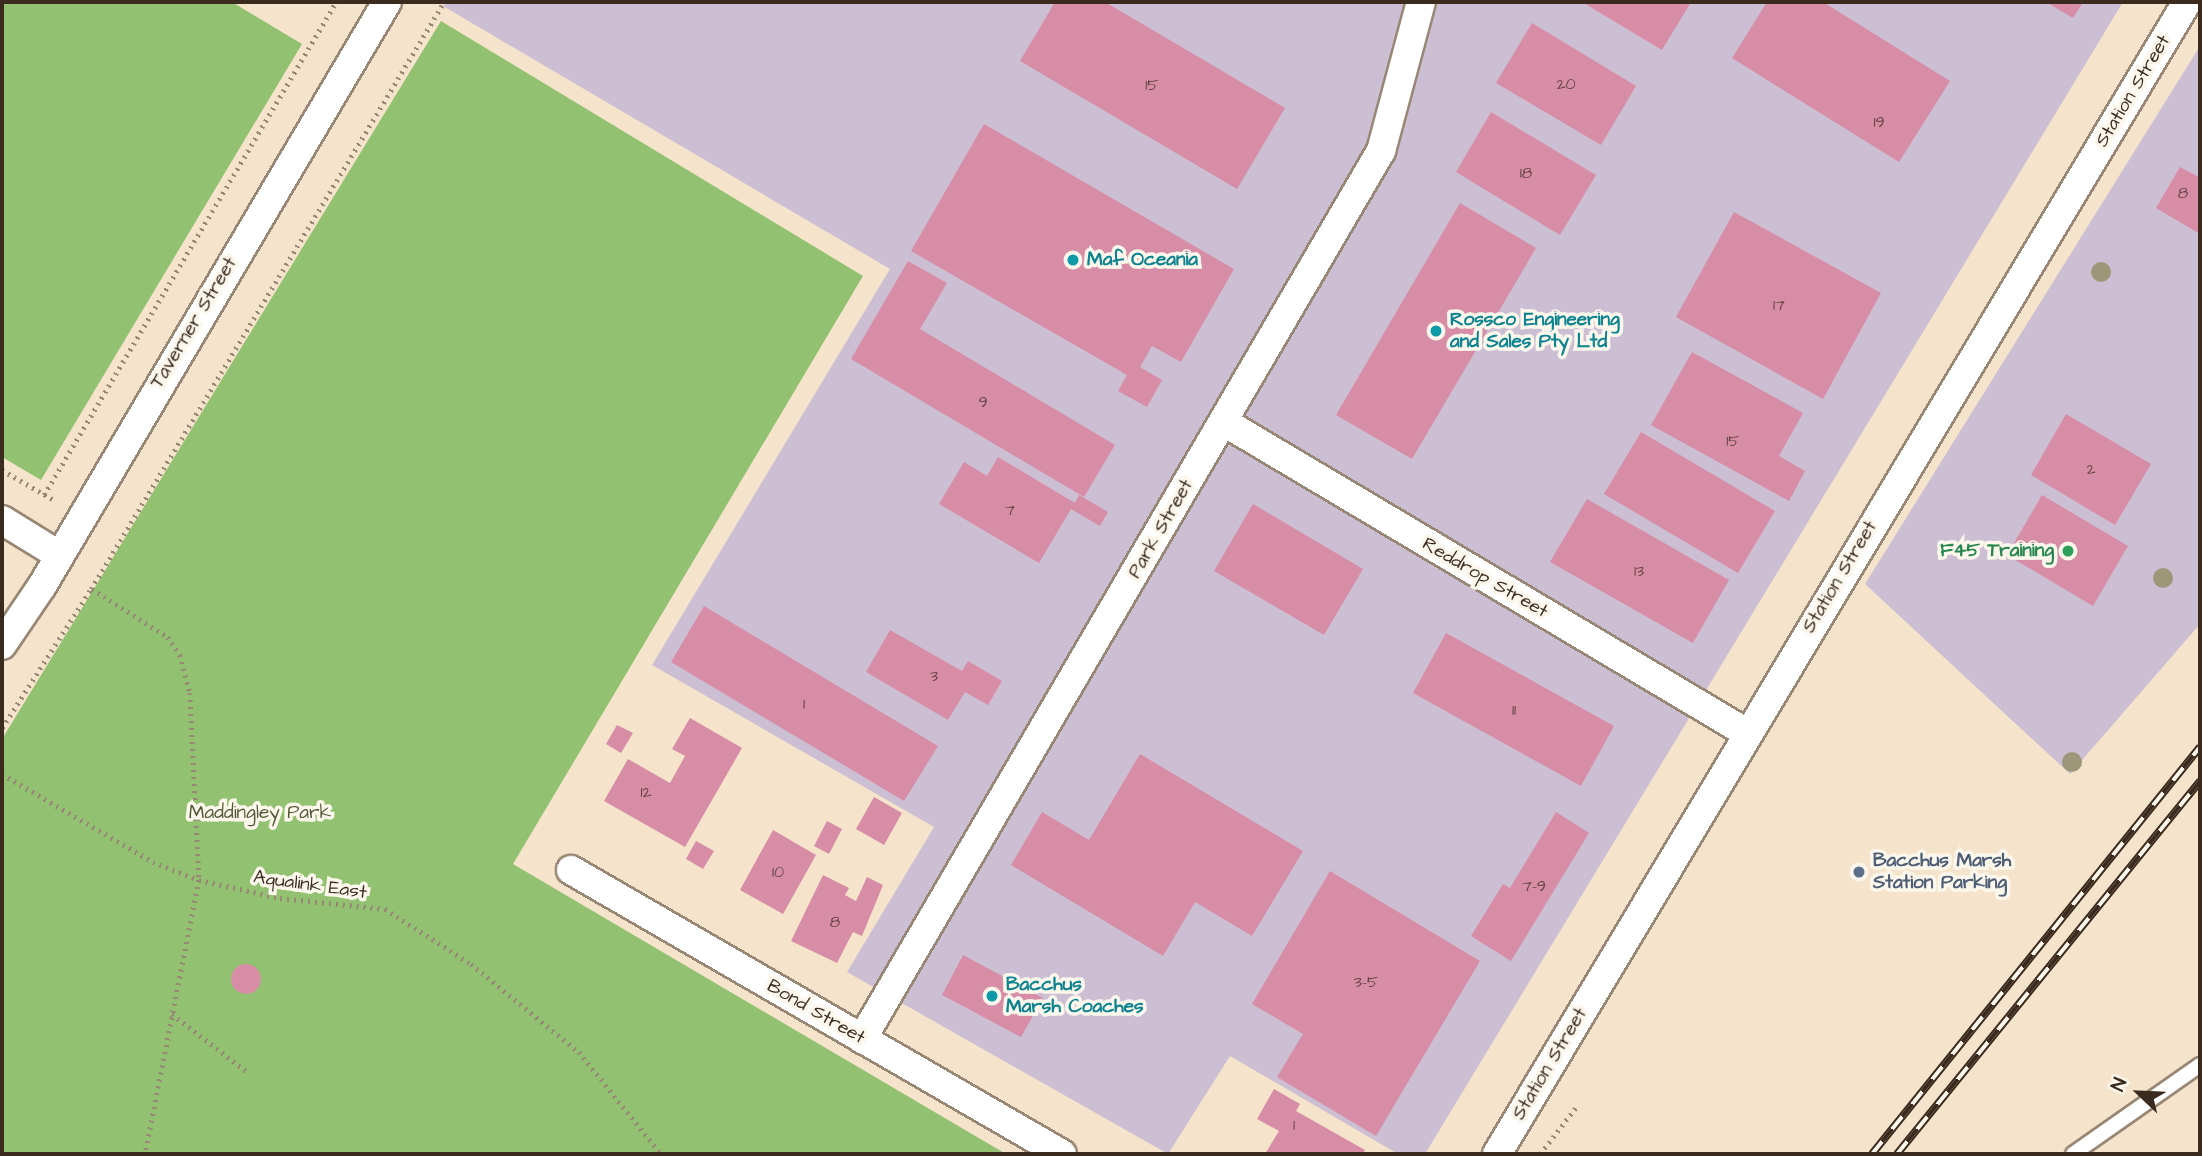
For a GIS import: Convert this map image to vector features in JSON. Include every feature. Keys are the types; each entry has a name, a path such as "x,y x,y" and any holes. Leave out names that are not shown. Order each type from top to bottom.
{"street":[{"name":"Taverner Street","path":"2,645 387,2"},
{"name":"Park Street","path":"862,1039 1381,150 1421,2"},
{"name":"Station Street","path":"1497,1154 2187,2"},
{"name":"Reddrop Street","path":"1224,422 1747,733"},
{"path":"2,520 58,555"},
{"name":"Bond Street","path":"571,870 1062,1154"}],"lane":[{"path":"2073,1154 2200,1065"}],"path":[{"path":"44,495 337,2"},
{"path":"2,728 91,589 444,2"},
{"path":"91,589 152,625 180,654 190,693 199,880 145,1154"},
{"name":"Aqualink East","path":"2,774 153,862 199,880 280,898 385,909 471,964 579,1052 661,1154"},
{"path":"172,1014 250,1074"},
{"path":"1540,1154 1577,1106"}],"shaded area":[{"path":"446,2 2123,2 1425,1154 1398,1154 1230,1056 1168,1154 847,972 934,827 652,665 890,269 443,6"},
{"path":"2200,46 2200,624 2070,774 1865,584"}],"green space":[{"path":"2,2 232,2 302,44 41,480 2,457"},
{"name":"Maddingley Park","path":"441,21 863,276 513,864 1006,1154 2,1154 2,739"}],"building":[{"path":"1055,2 1105,2 1285,108 1237,189 1020,61"},
{"path":"1582,2 1691,2 1662,50"},
{"path":"1767,2 1823,2 1950,81 1899,162 1732,58"},
{"path":"2046,2 2083,2 2073,18"},
{"path":"1532,23 1636,86 1601,145 1496,83"},
{"path":"1491,112 1596,175 1560,235 1456,172"},
{"name":"Maf Oceania","path":"984,124 1234,269 1181,362 1152,346 1140,367 1162,380 1147,407 1118,391 1127,375 911,251"},
{"path":"2180,167 2200,178 2200,234 2156,208"},
{"name":"Rossco Engineering and Sales Pty Ltd","path":"1460,203 1536,248 1412,459 1336,415"},
{"path":"1734,212 1881,293 1823,399 1676,317"},
{"path":"908,261 947,283 920,329 1115,445 1084,497 851,359"},
{"path":"1692,352 1803,413 1779,456 1805,471 1789,501 1651,425"},
{"path":"2066,414 2151,464 2115,525 2031,475"},
{"path":"1641,432 1775,511 1738,573 1604,494"},
{"path":"998,457 1075,503 1079,495 1108,512 1100,526 1071,509 1039,563 939,504 964,462 987,476"},
{"name":"F45 Training","path":"2042,495 2128,546 2093,606 2007,555"},
{"path":"1587,499 1729,580 1693,643 1550,562"},
{"path":"1253,504 1363,569 1324,635 1214,571"},
{"path":"704,606 938,746 904,801 671,662"},
{"path":"890,630 962,671 968,661 1002,681 988,705 965,692 948,720 866,672"},
{"path":"1446,633 1614,726 1581,786 1413,693"},
{"path":"690,718 742,748 685,847 604,801 628,759 670,783 685,756 672,749"},
{"path":"617,725 633,733 621,753 606,744"},
{"path":"1140,754 1303,851 1252,936 1195,902 1163,956 1011,865 1042,812 1089,840"},
{"path":"874,797 902,813 884,845 856,829"},
{"path":"1556,812 1589,833 1511,961 1471,936 1503,884 1510,888"},
{"path":"827,821 842,829 829,854 814,846"},
{"path":"773,830 816,855 783,914 740,890"},
{"path":"696,841 714,851 703,869 686,859"},
{"path":"1330,871 1480,961 1376,1136 1277,1077 1303,1034 1252,1004"},
{"path":"823,875 849,888 845,895 856,901 867,877 883,885 862,936 853,932 837,963 791,941"},
{"name":"Bacchus Marsh Coaches","path":"963,955 1043,998 1021,1037 942,995"},
{"path":"246,964 257,968 261,979 257,990 246,994 235,990 231,979 235,968"},
{"path":"1274,1089 1300,1104 1296,1111 1365,1150 1363,1154 1265,1154 1279,1131 1257,1119"}],"railway":[{"path":"1872,1154 2200,747"},
{"path":"1897,1154 2200,781"}],"place":[{"name":"Maf Oceania","path":"1073,260"},
{"name":"Rossco Engineering and Sales Pty Ltd","path":"1436,331"},
{"name":"F45 Training","path":"2068,551"},
{"name":"Bacchus Marsh Station Parking","path":"1859,872"},
{"name":"Bacchus Marsh Coaches","path":"992,996"}]}
